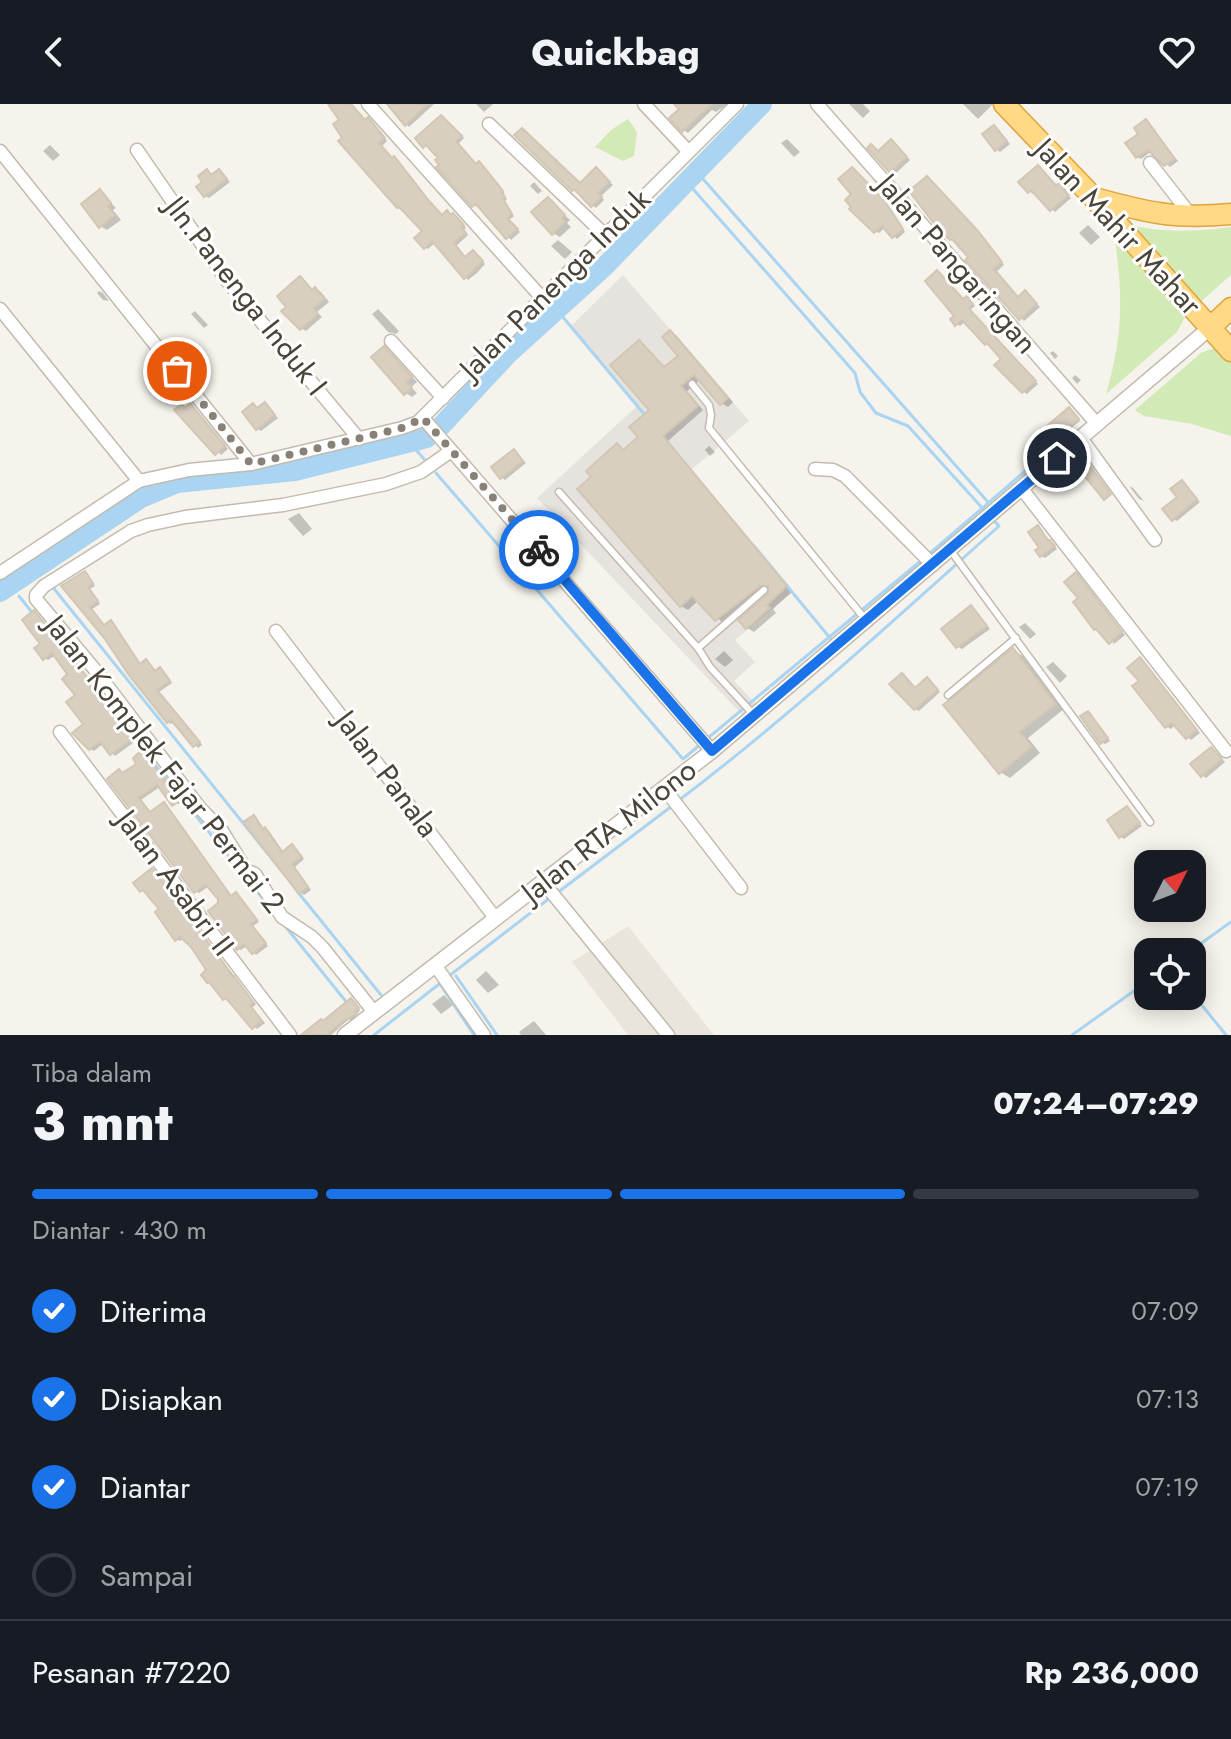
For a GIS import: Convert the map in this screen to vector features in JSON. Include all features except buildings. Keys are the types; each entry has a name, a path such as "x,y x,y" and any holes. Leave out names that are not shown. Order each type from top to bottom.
{"highway":[{"name":"Jalan Mahir Mahar","path":"1004,104 1094,198 1231,351"},
{"path":"1094,198 1157,215 1193,218 1231,214"},
{"name":"Jalan RTA Milono","path":"1211,327 1231,308"}],"street":[{"path":"368,104 542,298"},
{"path":"644,104 688,151"},
{"name":"Jalan Panenga Induk","path":"425,421 443,398 737,104"},
{"name":"Jalan Pangaringan","path":"817,104 1097,424"},
{"path":"489,124 605,235"},
{"name":"Jln.Panenga Induk I","path":"137,150 228,282 359,439"},
{"path":"0,151 251,464"},
{"path":"1150,163 1193,218"},
{"path":"0,309 139,481"},
{"name":"Jalan RTA Milono","path":"345,1035 712,751 752,713 933,565 1211,327"},
{"path":"391,341 443,398"},
{"path":"0,573 139,481 189,470 251,464 425,421 712,751"},
{"path":"1081,438 1155,540"},
{"name":"Jalan Komplek Fajar Permai 2","path":"374,1012 323,948 282,917 255,874 246,870 222,831 200,808 96,671 36,599 36,595 44,586 119,539 148,525 185,517 283,505 386,484 421,472 451,451"},
{"path":"815,469 833,470 845,476 933,565"},
{"path":"1022,489 1226,751"},
{"name":"Jalan Panala","path":"276,631 496,919"},
{"name":"Jalan Asabri II","path":"60,732 290,1035"},
{"path":"664,788 741,888"},
{"path":"543,882 668,1035"},
{"path":"435,965 484,1035"}],"lane":[{"path":"692,384 709,405 709,428 864,619"},
{"path":"559,492 752,713"},
{"path":"950,550 1150,822"},
{"path":"698,648 764,590"},
{"path":"948,695 1016,638"}],"shaded area":[{"path":"623,275 749,421 691,470 792,592 735,640 755,662 734,681 762,710 748,721 537,498 637,406 571,326"},
{"path":"628,926 714,1035 628,1035 572,962"}],"green space":[{"path":"628,119 637,132 634,156 623,161 595,147 611,130"},
{"path":"1122,223 1176,231 1231,227 1231,275 1199,303"},
{"path":"1115,239 1182,310 1184,319 1177,332 1106,394 1116,353 1120,317"},
{"path":"1219,349 1231,362 1231,436 1192,424 1144,416 1135,410 1201,353"}],"waterway":[{"path":"442,425 513,342 647,218 756,104"},
{"path":"0,592 141,498 177,483 295,471 427,438 509,353 605,266 762,104"},
{"path":"696,171 987,501"},
{"path":"686,181 855,373 860,392 876,413 908,426 985,511"},
{"path":"557,310 644,414"},
{"path":"929,554 1059,442"},
{"path":"410,443 424,459"},
{"path":"436,473 683,759 702,743"},
{"path":"678,801 881,632 999,526 992,519"},
{"path":"754,546 830,638"},
{"path":"708,738 923,559"},
{"path":"51,585 285,875"},
{"path":"19,596 34,615"},
{"path":"132,736 237,867"},
{"path":"557,893 672,806"},
{"path":"242,873 265,901"},
{"path":"297,891 381,995"},
{"path":"449,976 551,897"},
{"path":"1206,940 1231,922"},
{"path":"285,926 348,1004"},
{"path":"456,976 497,1035"},
{"path":"374,1035 443,981"},
{"path":"440,984 474,1035"},
{"path":"1072,1035 1134,991"},
{"path":"1206,1010 1226,1035"}],"way so far":[{"path":"177,371 251,464 402,428 423,418 539,550"}],"route":[{"path":"539,550 712,751 1057,458"}]}
